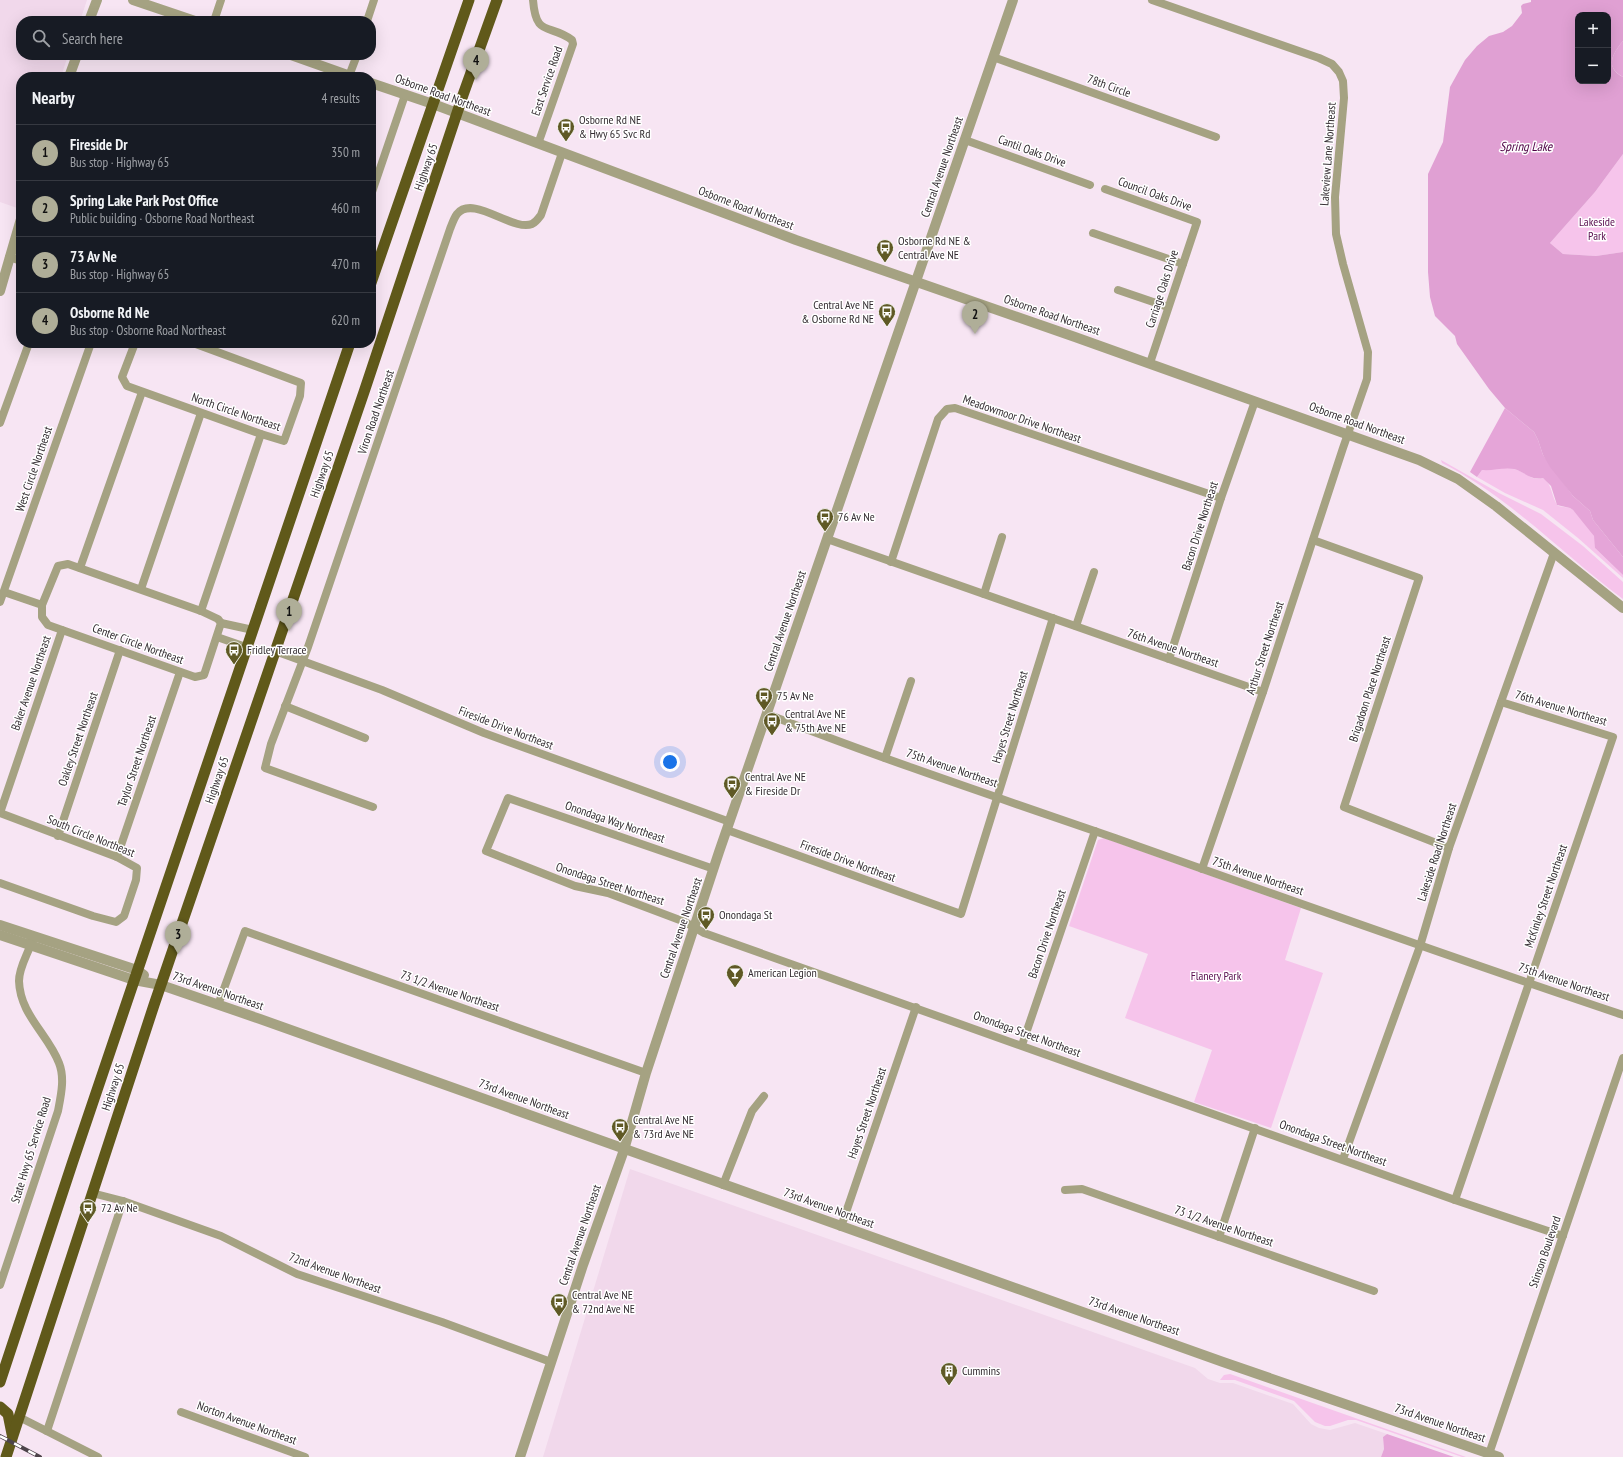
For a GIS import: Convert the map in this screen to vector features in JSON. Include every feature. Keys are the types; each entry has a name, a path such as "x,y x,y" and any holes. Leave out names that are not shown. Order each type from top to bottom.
{"highway":[{"name":"Highway 65","path":"376,269 469,0"},
{"name":"Highway 65","path":"6,1457 160,986 497,0"},
{"name":"Highway 65","path":"0,1382 246,647 348,348"},
{"path":"0,1407 8,1414 13,1435"}],"street":[{"path":"91,16 97,0"},
{"path":"133,0 180,16"},
{"path":"216,16 221,0"},
{"path":"369,16 374,0"},
{"name":"East Service Road","path":"533,0 538,23 542,28 567,36 572,40 573,44 538,144"},
{"name":"Central Avenue Northeast","path":"520,1457 624,1150 646,1073 728,826 1013,0"},
{"name":"Lakeview Lane Northeast","path":"1152,0 1319,58 1332,64 1341,76 1343,81 1344,98 1336,197 1336,234 1342,264 1368,352 1367,379 1349,434"},
{"name":"78th Circle","path":"993,57 1216,137"},
{"path":"71,72 75,60"},
{"path":"305,60 340,72"},
{"path":"352,72 356,60"},
{"name":"Osborne Road Northeast","path":"376,85 433,104 796,240 1150,363 1419,460 1458,479 1496,506 1623,608"},
{"path":"376,180 405,95"},
{"name":"Cantil Oaks Drive","path":"965,140 1090,185"},
{"name":"Viron Road Northeast","path":"373,807 266,768 271,744 303,661 450,229 457,214 470,208 520,224 531,224 541,215 562,153"},
{"name":"Council Oaks Drive","path":"1105,189 1197,222"},
{"name":"Carriage Oaks Drive","path":"1150,363 1197,222"},
{"path":"1093,232 1183,264"},
{"path":"0,291 16,236"},
{"path":"10,257 16,259"},
{"path":"1118,290 1168,307"},
{"path":"0,423 27,348"},
{"name":"West Circle Northeast","path":"0,602 88,348"},
{"name":"North Circle Northeast","path":"132,348 122,377 127,386 284,441 300,396 301,382 208,348"},
{"path":"80,568 142,392"},
{"name":"Bacon Drive Northeast","path":"1169,659 1221,498 1255,401"},
{"name":"Meadowmoor Drive Northeast","path":"891,562 938,419 947,409 955,408 1221,498"},
{"path":"141,589 201,413"},
{"path":"201,611 261,434"},
{"name":"Arthur Street Northeast","path":"1202,869 1349,434"},
{"path":"984,594 1002,537"},
{"name":"76th Avenue Northeast","path":"827,539 1263,692"},
{"name":"Brigadoon Place Northeast","path":"1313,540 1419,578 1344,807 1449,848"},
{"name":"Lakeside Road Northeast","path":"1343,1159 1420,946 1449,848 1554,554"},
{"path":"4,592 42,605 58,566 68,564 201,611 218,619 222,623 252,630"},
{"path":"1076,626 1094,572"},
{"name":"Center Circle Northeast","path":"42,605 42,617 48,625 195,677 204,675 222,623"},
{"name":"Hayes Street Northeast","path":"961,914 1053,618"},
{"name":"Baker Avenue Northeast","path":"0,813 62,630"},
{"path":"217,637 246,647"},
{"name":"Oakley Street Northeast","path":"58,836 120,650"},
{"name":"Fireside Drive Northeast","path":"275,651 382,690 484,733 961,914"},
{"name":"Taylor Street Northeast","path":"117,857 180,672"},
{"path":"885,758 911,680"},
{"name":"76th Avenue Northeast","path":"1501,702 1613,737"},
{"path":"285,706 365,738"},
{"name":"75th Avenue Northeast","path":"767,714 885,758 1529,984 1623,1015"},
{"name":"McKinley Street Northeast","path":"1455,1200 1613,737"},
{"name":"Onondaga Street Northeast","path":"508,798 486,851 576,886 615,896 685,922 704,933 916,1007 1455,1200 1563,1236"},
{"name":"Onondaga Way Northeast","path":"508,798 714,869"},
{"name":"South Circle Northeast","path":"0,813 117,857 137,868 136,880 124,916 116,922 93,916 0,883"},
{"name":"Bacon Drive Northeast","path":"1022,1045 1095,831"},
{"name":"73rd Avenue Northeast","path":"0,925 32,941"},
{"name":"73 1/2 Avenue Northeast","path":"218,1005 245,931 646,1073"},
{"name":"73rd Avenue Northeast","path":"0,935 32,941 136,975 160,986 500,1104 624,1150 1316,1395 1499,1457"},
{"name":"State Hwy 65 Service Road","path":"0,1285 58,1111 63,1086 59,1063 51,1048 32,1021 21,993 19,980 25,955 32,941"},
{"name":"Hayes Street Northeast","path":"841,1227 916,1007"},
{"name":"Stinson Boulevard","path":"1489,1454 1623,1058"},
{"path":"723,1184 752,1110 764,1096"},
{"path":"1219,1236 1255,1128"},
{"name":"73 1/2 Avenue Northeast","path":"1065,1190 1082,1189 1374,1291"},
{"name":"72nd Avenue Northeast","path":"92,1193 123,1201 222,1236 297,1274 442,1322 551,1362"},
{"path":"47,1431 123,1201"},
{"name":"Norton Avenue Northeast","path":"181,1412 305,1457"},
{"path":"19,1417 98,1457"}],"shaded area":[{"path":"0,0 87,0 82,16 16,16 16,60 66,60 63,72 16,72 16,208 0,202"},
{"path":"1623,41 1623,77 1614,69 1612,60 1616,50"},
{"path":"1505,408 1534,432 1543,455 1573,496 1590,511 1593,520 1623,557 1623,575 1595,548 1594,536 1573,510 1557,505 1551,486 1543,478 1539,479 1528,476 1514,469 1482,470 1477,477 1470,472"},
{"path":"630,1169 1195,1368 1208,1379 1220,1383 1233,1383 1293,1404 1311,1424 1319,1428 1330,1430 1355,1423 1387,1434 1383,1437 1384,1449 1381,1457 543,1457"},
{"path":"1387,1434 1454,1457 1381,1457 1384,1449 1383,1437"}],"green space":[{"name":"Lakeside Park","path":"1623,154 1623,252 1596,256 1563,254 1550,243 1595,192"},
{"path":"1441,460 1499,493 1541,514 1583,546 1623,582 1623,599 1600,582 1513,509 1467,477 1442,463"},
{"path":"1510,468 1522,472 1532,478 1543,478 1549,484 1558,506 1573,510 1591,530 1595,538 1595,548 1623,575 1623,578 1578,538 1543,510 1505,493 1477,477 1482,470"},
{"name":"Flanery Park","path":"1104,838 1301,908 1285,960 1323,973 1271,1128 1194,1102 1212,1050 1125,1018 1148,954 1069,926 1098,840"},
{"path":"1230,1374 1466,1457 1462,1457 1356,1420 1348,1420 1330,1426 1325,1426 1315,1422 1294,1401 1235,1380 1220,1380 1224,1375"}],"water":[{"name":"Spring Lake","path":"1531,0 1623,0 1623,41 1616,50 1612,64 1617,73 1623,77 1623,154 1595,192 1550,243 1563,254 1596,256 1623,252 1623,557 1593,520 1590,511 1573,496 1550,467 1543,455 1534,432 1505,408 1489,389 1457,344 1455,336 1435,316 1430,297 1428,272 1428,174 1443,142 1450,87 1465,60 1477,46 1489,36 1503,32 1512,26 1522,13 1521,6 1531,2"}],"railway":[{"path":"0,1436 40,1457"}],"place":[{"name":"Osborne Rd Ne","path":"476,80"},
{"name":"Osborne Rd NE & Hwy 65 Svc Rd","path":"566,142"},
{"name":"Osborne Rd NE & Central Ave NE","path":"885,263"},
{"name":"Central Ave NE & Osborne Rd NE","path":"887,327"},
{"name":"Spring Lake Park Post Office","path":"975,334"},
{"name":"76 Av Ne","path":"825,532"},
{"name":"Fireside Dr","path":"289,631"},
{"name":"Fridley Terrace","path":"234,665"},
{"name":"75 Av Ne","path":"764,711"},
{"name":"Central Ave NE & 75th Ave NE","path":"772,736"},
{"name":"Central Ave NE & Fireside Dr","path":"732,799"},
{"name":"Onondaga St","path":"706,930"},
{"name":"73 Av Ne","path":"178,954"},
{"name":"American Legion","path":"735,988"},
{"name":"Central Ave NE & 73rd Ave NE","path":"620,1142"},
{"name":"72 Av Ne","path":"88,1223"},
{"name":"Central Ave NE & 72nd Ave NE","path":"559,1317"},
{"name":"Cummins","path":"949,1386"}]}
